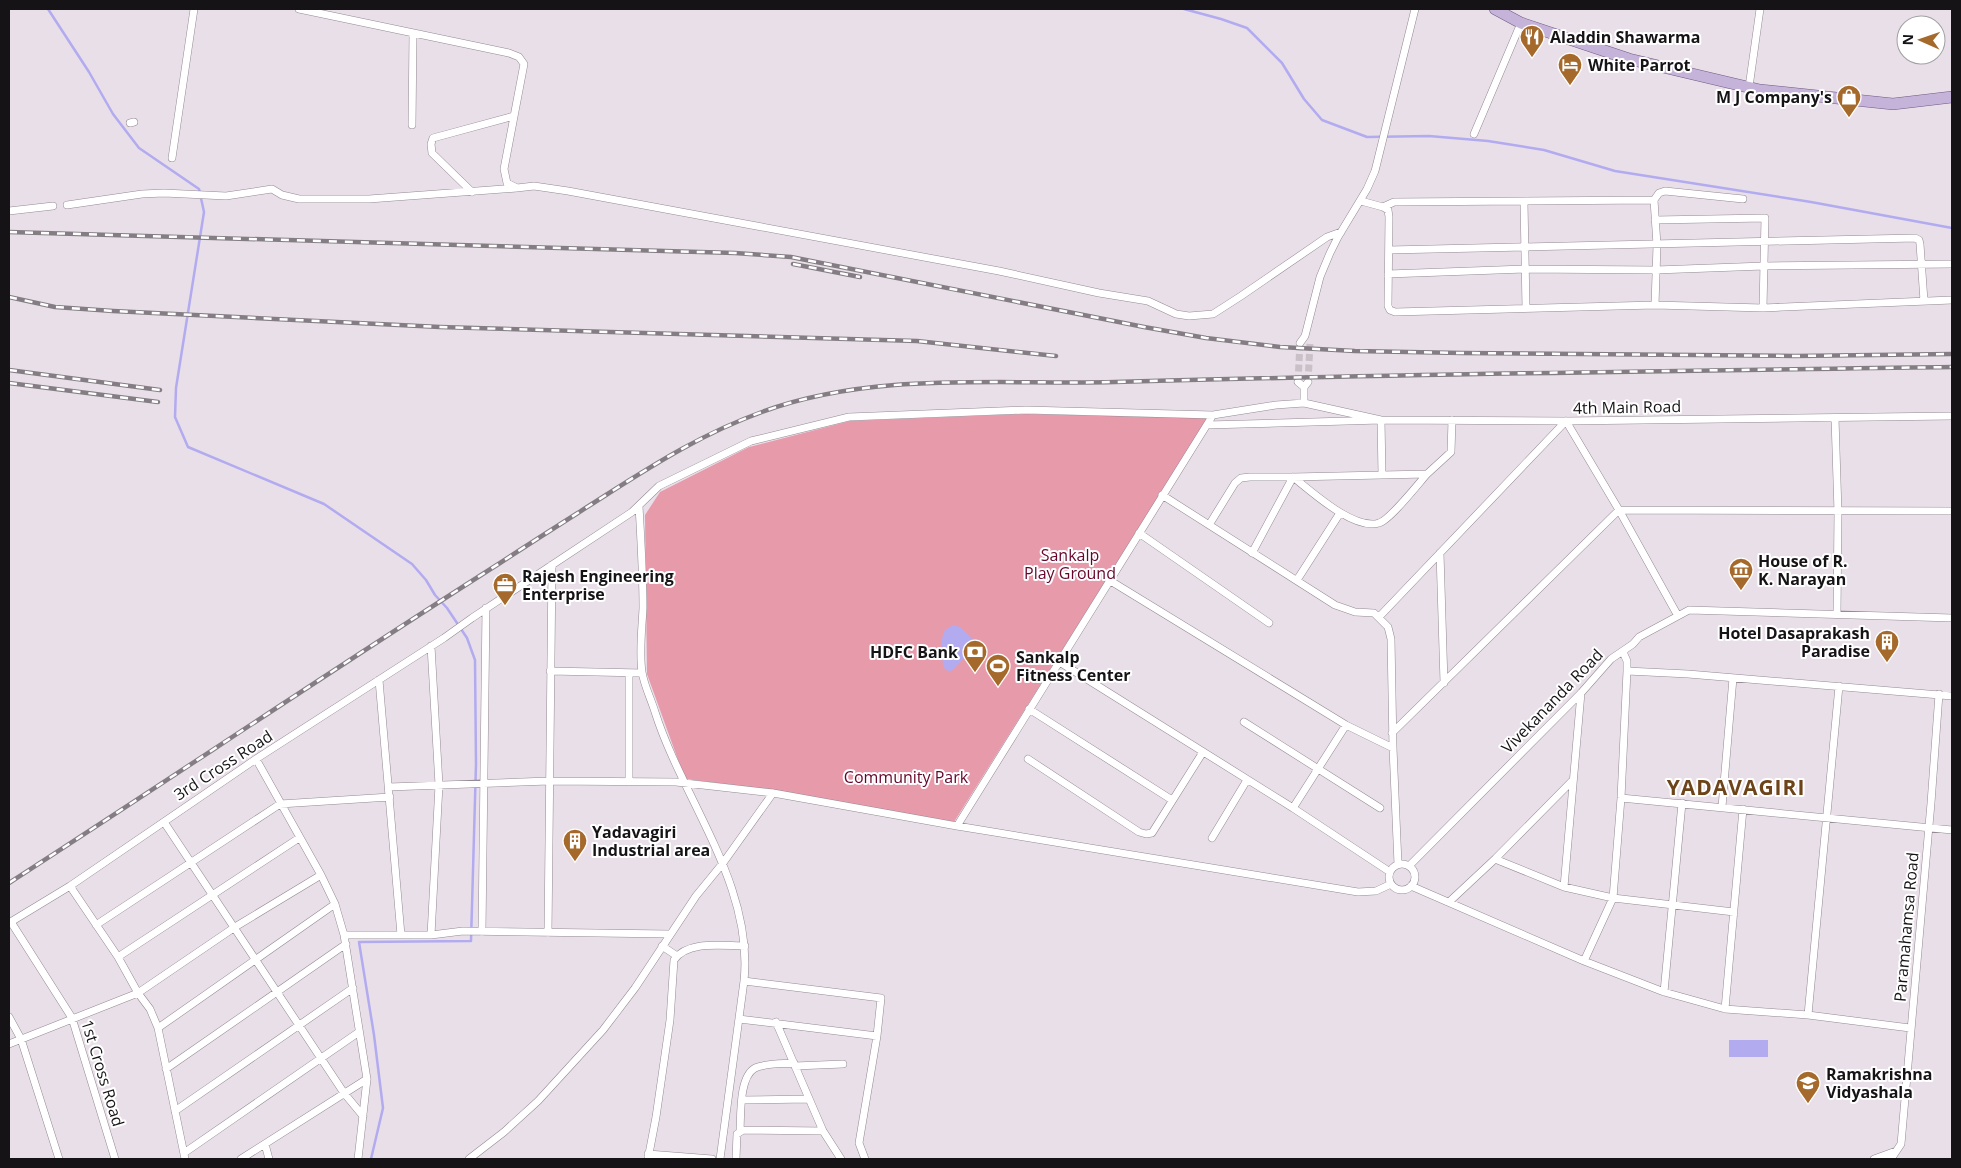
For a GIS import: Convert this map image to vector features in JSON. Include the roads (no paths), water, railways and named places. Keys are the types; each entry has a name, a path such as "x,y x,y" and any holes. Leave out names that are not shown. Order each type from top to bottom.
{"main road":[{"path":"1495,9 1521,23 1629,59 1749,87 1893,104 1952,97"}],"street":[{"path":"172,158 194,9"},
{"path":"299,9 509,53 519,57 524,64 504,169 507,182 516,188"},
{"path":"1300,343 1305,336 1320,278 1330,252 1371,182 1415,9"},
{"path":"1749,87 1760,9"},
{"path":"1474,134 1521,23"},
{"path":"412,125 413,34"},
{"path":"472,192 432,153 431,144 433,138 514,116"},
{"path":"67,205 142,194 164,193 212,196 248,194 272,189 282,195 299,199 368,199 534,186 970,266 1098,293 1148,301 1176,314 1189,316 1213,314 1327,237 1341,232"},
{"path":"1655,305 1657,245 1654,200 1659,193 1665,191 1743,199"},
{"path":"1383,206 1394,202 1654,200"},
{"path":"1361,201 1383,206 1388,210 1388,306 1390,310 1395,312 1655,305 1763,308 1952,300"},
{"path":"1524,202 1526,308"},
{"path":"9,211 53,206"},
{"path":"1655,220 1765,218 1763,308"},
{"path":"1389,250 1764,243 1915,238 1920,244 1924,301"},
{"path":"1388,274 1526,269 1656,270 1764,266 1952,264"},
{"path":"1305,336 1310,344"},
{"path":"1303,384 1304,403"},
{"name":"4th Main Road","path":"639,506 658,486 751,441 849,417 1026,410 1213,415 1276,405 1304,403 1381,420 1566,421 1952,416"},
{"path":"957,826 1058,661 1213,415"},
{"path":"1835,418 1838,512 1837,614"},
{"path":"1207,425 1381,420 1382,475"},
{"path":"1293,477 1340,512 1358,521 1379,523 1388,517 1427,474 1451,452 1452,420"},
{"path":"1379,617 1566,421 1619,510 1678,616"},
{"path":"1209,525 1234,483 1241,478 1427,474"},
{"path":"1252,553 1293,477"},
{"path":"1162,495 1341,608 1356,612 1374,613 1388,627 1398,864"},
{"path":"639,506 643,569 642,672 661,732 724,863 740,920 745,946 744,981 720,1159"},
{"name":"3rd Cross Road","path":"10,922 70,886 256,759 431,646 639,506"},
{"path":"1392,733 1619,510 1952,511"},
{"path":"1297,580 1340,512"},
{"path":"1138,533 1269,623"},
{"path":"1440,553 1444,683"},
{"path":"548,933 552,565"},
{"path":"1109,580 1346,725 1392,748"},
{"path":"480,932 486,608"},
{"name":"Vivekananda Road","path":"1409,866 1581,693 1611,659 1623,652 1639,637 1689,610 1952,618"},
{"path":"431,646 439,785 431,935"},
{"path":"1584,961 1613,898 1621,798 1627,671 1627,661 1623,652"},
{"path":"1058,661 1293,808 1390,872"},
{"path":"550,671 629,674 642,672"},
{"path":"1627,671 1952,696"},
{"path":"629,674 630,782"},
{"path":"1722,807 1733,678"},
{"path":"379,680 401,935"},
{"path":"1808,1015 1839,686"},
{"path":"1564,887 1581,693"},
{"name":"Paramahamsa Road","path":"1891,1159 1901,1144 1939,694"},
{"path":"1029,709 1172,800"},
{"path":"1244,722 1380,808"},
{"path":"1293,808 1346,725"},
{"path":"1028,759 1139,832 1146,834 1152,833 1203,752"},
{"path":"256,759 321,875 335,904 346,935 367,1079 358,1159"},
{"path":"1212,838 1248,780"},
{"path":"1449,902 1496,859 1573,780"},
{"path":"389,787 549,781 684,783 773,793 957,826 1358,892 1376,891 1391,884"},
{"path":"469,1159 504,1132 570,1068 603,1030 634,988 696,896 724,863 773,793"},
{"path":"96,925 280,804 390,797"},
{"path":"1621,798 1826,816 1952,830"},
{"path":"1664,992 1682,804"},
{"path":"1725,1009 1744,809"},
{"path":"164,822 300,1024 344,1093 363,1116"},
{"path":"118,957 299,838"},
{"path":"1496,859 1564,887 1613,898 1734,912"},
{"path":"1411,886 1415,875 1409,866 1398,864 1393,867 1389,878 1391,884 1401,890 1411,886 1584,961 1664,992 1725,1009 1808,1015 1910,1028"},
{"path":"9,1044 138,993 235,927 321,875"},
{"path":"70,886 118,957 138,993 150,1009 158,1028 185,1156 359,1032"},
{"path":"158,1028 335,904"},
{"name":"1st Cross Road","path":"10,922 72,1018 115,1159"},
{"path":"346,935 431,935 463,931 669,934"},
{"path":"166,1068 346,944"},
{"path":"712,1159 648,1157 656,1117 670,1020 673,966 680,952 688,949 710,945 745,946"},
{"path":"662,946 677,956"},
{"path":"744,981 881,998 877,1036 859,1143 865,1159"},
{"path":"175,1111 353,988"},
{"path":"9,1017 21,1039 58,1159"},
{"path":"739,1019 776,1022 877,1036"},
{"path":"776,1022 823,1131 841,1159"},
{"path":"736,1159 737,1134 740,1131 744,1081 753,1069 757,1067 795,1064 843,1064"},
{"path":"241,1159 367,1079"},
{"path":"742,1100 810,1099"},
{"path":"740,1131 823,1131"},
{"path":"265,1144 269,1159"},
{"path":"1874,1159 1896,1151"}],"waterway":[{"path":"48,9 89,72 113,114 139,148 199,189 204,212 176,388 175,417 188,447 324,504 412,564 447,608 467,638 475,660 476,764 471,941 359,942 374,1035 383,1108 371,1159"},
{"path":"1184,9 1247,28 1282,63 1304,99 1322,120 1367,137 1429,136 1488,141 1544,150 1615,171 1811,202 1952,228"}],"tunnel":[{"path":"1298,382 1300,343"},
{"path":"1308,382 1310,344"}],"railway":[{"path":"9,232 735,253 791,257 1144,327 1206,338 1280,347 1355,351 1462,353 1795,356 1952,354"},
{"path":"793,264 860,277"},
{"path":"9,297 55,307 113,311 440,327 917,341 1056,356"},
{"path":"9,883 377,642 644,471 721,429 762,412 804,399 848,390 892,385 937,383 1115,382 1952,367"},
{"path":"9,370 160,390"},
{"path":"9,383 158,402"}],"place":[{"name":"Aladdin Shawarma","path":"1532,58"},
{"name":"White Parrot","path":"1570,86"},
{"name":"M J Company's","path":"1849,118"},
{"name":"House of R. K. Narayan","path":"1741,591"},
{"name":"Rajesh Engineering Enterprise","path":"505,606"},
{"name":"Hotel Dasaprakash Paradise","path":"1887,663"},
{"name":"HDFC Bank","path":"975,673"},
{"name":"Sankalp Fitness Center","path":"998,687"},
{"name":"Yadavagiri Industrial area","path":"575,862"},
{"name":"Ramakrishna Vidyashala","path":"1808,1104"}],"district":[{"name":"YADAVAGIRI","path":"1736,788"}],"park label":[{"name":"Sankalp Play Ground","path":"1070,564"},
{"name":"Community Park","path":"906,777"}]}
